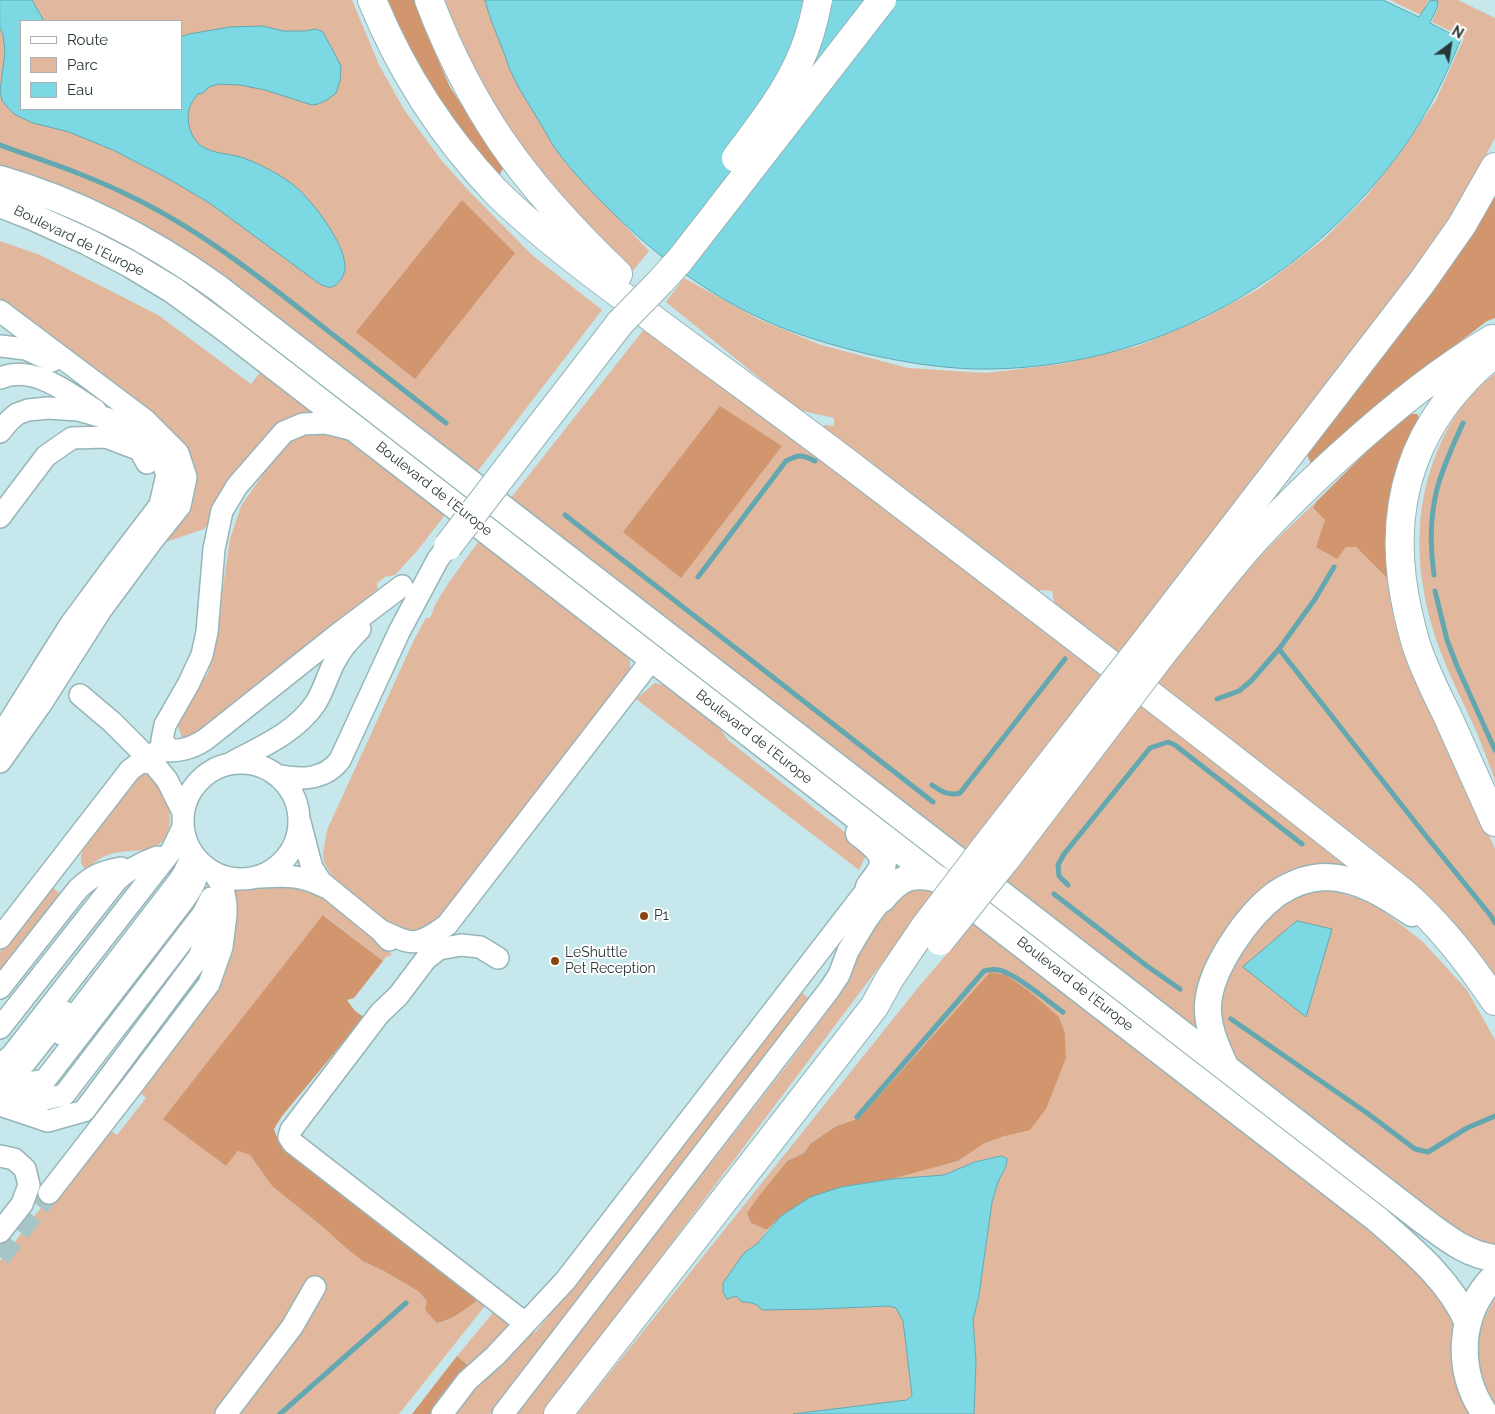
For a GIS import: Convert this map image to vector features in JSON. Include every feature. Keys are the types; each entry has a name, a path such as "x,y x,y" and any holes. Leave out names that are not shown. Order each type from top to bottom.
{"highway":[{"path":"372,0 395,51 430,111 474,167 498,193 550,239 602,280 809,433 1038,608 1405,894 1423,910 1457,948 1495,1001"},
{"path":"429,0 453,57 484,114 503,144 547,199 595,252 641,296 809,433"},
{"path":"620,323 664,251 780,97 800,62 814,20 818,0"},
{"path":"443,552 620,323 680,260 882,0"},
{"path":"1157,643 1462,226 1495,167"},
{"path":"558,1414 874,1007 890,978 932,935 987,845 1157,643 1288,504 1319,474 1405,399 1495,337"},
{"path":"1495,354 1456,391 1443,407 1420,445 1410,470 1405,490 1399,537 1401,578 1419,652 1495,822"}],"main road":[{"name":"Boulevard de l'Europe","path":"0,179 47,194 118,225 168,254 218,288 1450,1241 1477,1255 1495,1258"},
{"name":"Boulevard de l'Europe","path":"0,204 86,241 130,264 173,290 225,328 1378,1219 1433,1271 1455,1298 1468,1323"},
{"path":"713,704 742,739 764,759 864,837 879,852 883,865 875,893"},
{"path":"875,893 912,876 927,876 939,879"},
{"path":"1227,1069 1215,1045 1209,1024 1208,996 1213,978 1222,960 1247,924 1271,898 1292,885 1313,878 1326,877 1351,881 1371,887 1421,919 1457,948"},
{"path":"1485,1414 1472,1390 1466,1370 1464,1350 1468,1323 1478,1297 1495,1276"}],"street":[{"path":"0,212 58,229"},
{"path":"0,311 145,420 178,453 186,477 180,506 101,610 41,704 0,762"},
{"path":"0,346 26,349 56,363 164,444 175,470 171,502 81,625 23,720 0,749"},
{"path":"0,378 9,374 28,375 58,385 106,418"},
{"path":"0,432 17,414 28,410 48,408 78,410 128,427 157,450 167,474 160,505 70,625 0,736"},
{"path":"0,1099 36,1101 64,1095 203,914 210,901 196,854 167,780 160,755 165,725 189,683 202,655 207,632 214,549 222,511 236,486 284,432 303,424 326,423 360,432"},
{"path":"0,517 46,456 72,438 106,437 140,450 154,474 154,496 139,522 82,595 0,721"},
{"path":"0,938 130,770 141,762 160,755 188,749 206,739 443,552"},
{"path":"276,775 295,778 317,776 330,771 340,760 399,632 443,552"},
{"path":"0,1090 53,1086 193,906 202,890 185,804 192,789 204,776 282,735 300,721 315,704 342,649 402,586"},
{"path":"380,930 403,941 414,942 425,940 447,925 654,658"},
{"path":"80,695 112,722 160,755 203,767 249,763 267,769 276,775 289,789 294,798 312,868 320,882 380,930 403,952 413,954 461,945 480,947 498,958"},
{"path":"250,878 268,872 289,853 296,836 298,817"},
{"path":"196,854 223,887 225,894 226,904 219,926 212,961 196,988 161,1027 94,1117 49,1193 209,984 220,958 219,926"},
{"path":"0,1065 12,1055 196,854"},
{"path":"0,1077 24,1064 162,885 182,856 196,854"},
{"path":"0,1083 33,1071 178,882 196,854"},
{"path":"0,988 78,889 94,875 102,871 150,860 196,854 231,878 297,876 312,880 326,887"},
{"path":"0,1028 109,889 124,873 150,860"},
{"path":"0,1056 150,860"},
{"path":"0,1012 100,884 120,868"},
{"path":"442,1414 467,1381 495,1356 565,1281 875,893"},
{"path":"503,1414 829,990 839,975 848,950 866,921 875,893"},
{"path":"0,1099 41,1109 73,1102 219,926"},
{"path":"0,1105 48,1121 84,1110 192,968 204,946 219,926"},
{"path":"440,948 426,959 398,996 380,1013 291,1130 288,1137 293,1143 525,1323"},
{"path":"0,1109 53,1133 94,1117"},
{"path":"0,1156 14,1159 25,1169 30,1185 22,1204 0,1232"},
{"path":"226,1414 292,1327 316,1287"}],"green space":[{"path":"0,0 352,0 379,65 405,111 442,161 532,255 602,310 477,472 203,267 0,168"},
{"path":"441,0 485,0 507,56 591,190 649,251 631,273 534,168 488,99"},
{"path":"1390,0 1428,0 1421,15"},
{"path":"1428,0 1458,0 1495,18 1495,138 1437,240 1120,656 1055,607 1052,591 1040,590 1038,594 823,432 824,425 834,426 834,418 799,410 666,302 684,278 758,319 821,345 908,368 986,373 1062,364 1138,346 1203,319 1260,288 1323,240 1364,199 1401,152 1436,100 1464,38 1432,22 1439,5"},
{"path":"0,241 40,255 158,315 251,384 262,370 323,416 295,417 204,529 163,543 190,461 0,304"},
{"path":"645,328 1106,675 966,855 510,499"},
{"path":"1495,374 1495,780 1476,731 1446,667 1434,633 1422,582 1420,529 1422,503 1428,477 1442,441 1460,409 1476,390"},
{"path":"311,432 357,443 445,515 417,551 395,575 385,577 377,583 378,591 360,607 216,722 183,740 176,722 208,673 215,643 230,539 241,506 285,443"},
{"path":"1317,501 1313,508 1347,547 1356,547 1388,579 1391,578 1454,753 1495,849 1495,981 1155,682 1244,573"},
{"path":"480,540 624,650 630,661 630,671 431,930 402,936 356,900 326,866 323,851 327,830 414,640 426,618 430,618 435,605 446,587"},
{"path":"655,683 674,688 710,715 729,741 861,845 867,853 859,870 636,699"},
{"path":"1139,702 1359,872 1253,903 1203,1035 1001,880"},
{"path":"145,774 158,783 168,804 170,823 165,837 160,844 153,848 105,856 86,870 81,861 84,846 130,784"},
{"path":"277,884 316,891 392,955 386,957 383,961 324,915 164,1119 226,1166 238,1151 250,1155 272,1186 347,1249 364,1262 384,1271 418,1291 427,1301 437,1323 446,1321 462,1312 472,1288 488,1302 399,1414 0,1414 0,1261 105,1127 117,1135 146,1098 137,1090 202,1007 232,890"},
{"path":"51,886 64,897 0,981 0,952"},
{"path":"910,887 936,891 543,1414 516,1414 792,1059 841,993 855,956 896,895"},
{"path":"1322,890 1341,893 1374,904 1422,941 1467,990 1495,1040 1495,1250 1469,1239 1228,1056 1224,1037 1220,993 1231,957 1283,900"},
{"path":"974,922 1361,1222 1426,1280 1451,1314 1457,1332 1457,1379 1469,1414 974,1414 976,1361 973,1320 979,1295 992,1202 998,1182 1006,1166 994,1157 975,1162 944,1175 892,1179 958,1161 985,1143 1005,1136 1066,1058 1065,1033 1059,1017 990,972 859,1118 833,1127 810,1144 804,1153 787,1161 758,1197 748,1213 751,1223 767,1230 757,1244 744,1253 735,1296 742,1302 759,1305 819,1309 889,1306 896,1308 903,1321 912,1395 907,1400 793,1414 577,1414 917,989"},
{"path":"801,992 811,1000 496,1409 489,1414 452,1414 526,1329 536,1332"},
{"path":"1495,1298 1495,1408 1481,1380 1476,1354 1481,1327"},
{"path":"497,1308 513,1320 496,1342 470,1367 457,1356"}],"shaded area":[{"path":"381,0 415,0 423,25 450,87 503,168 498,178 437,103"},
{"path":"1495,190 1495,318 1487,321 1437,359 1312,466 1306,452 1442,277"},
{"path":"462,200 515,253 415,379 356,332"},
{"path":"720,406 782,446 681,578 623,532"},
{"path":"1410,414 1417,414 1420,419 1391,578 1388,579 1356,547 1346,547 1337,559 1316,547 1325,520 1313,508 1317,501 1371,447"},
{"path":"323,915 383,961 354,998 347,1000 355,1011 364,1017 282,1116 274,1129 278,1140 365,1213 472,1288 476,1301 443,1322 437,1323 425,1310 427,1301 418,1291 384,1271 364,1262 272,1186 250,1155 238,1151 226,1166 163,1119"},
{"path":"990,972 1006,975 1029,991 1059,1017 1065,1033 1066,1058 1046,1109 1030,1130 985,1143 958,1161 892,1179 841,1187 781,1216 767,1230 751,1223 747,1213 787,1161 804,1153 810,1144 834,1127 859,1118"},
{"path":"457,1356 470,1367 432,1414 412,1414"}],"water":[{"path":"0,0 32,0 43,20 20,20 20,110 182,110 182,37 230,27 263,26 283,31 316,29 323,32 341,66 340,81 336,93 327,100 312,105 265,90 240,85 219,84 209,87 203,93 198,94 190,106 188,120 192,134 200,145 211,151 239,156 258,164 285,179 304,195 327,224 339,246 345,265 340,281 332,287 326,287 319,283 211,204 169,179 113,150 69,132 33,123 14,114 2,101 0,91 5,51 0,28"},
{"path":"485,0 1383,0 1419,17 1430,0 1438,1 1430,23 1461,39 1436,95 1404,147 1364,196 1319,240 1270,278 1217,310 1160,336 1101,355 1039,366 975,369 934,366 894,360 854,351 801,335 743,310 702,286 664,259 612,212 579,178 557,151 512,75"},
{"path":"1297,921 1332,929 1306,1017 1243,967"},
{"path":"1002,1156 1007,1159 1006,1166 998,1182 992,1202 979,1295 973,1320 976,1361 974,1414 793,1414 907,1400 912,1395 903,1321 896,1308 889,1306 762,1310 753,1303 742,1302 736,1296 727,1299 723,1292 723,1283 744,1253 757,1244 781,1216 810,1197 841,1187 892,1179 944,1175 975,1162"}],"waterway":[{"path":"0,145 98,181 154,208 178,222 223,251 267,283 446,423"},
{"path":"1434,575 1431,532 1433,510 1439,480 1463,423"},
{"path":"698,577 786,461 801,456 815,461"},
{"path":"565,515 933,802"},
{"path":"1334,567 1315,599 1279,649 1495,923"},
{"path":"1435,591 1447,640 1495,750"},
{"path":"1217,699 1239,691 1251,681 1279,649"},
{"path":"932,785 946,793 960,793 1065,659"},
{"path":"1068,885 1059,876 1058,865 1064,854 1150,748 1168,742 1175,745 1302,844"},
{"path":"1054,894 1147,966 1180,989"},
{"path":"857,1117 984,971 998,970 1014,976 1063,1012"},
{"path":"1231,1019 1367,1113 1415,1149 1428,1152 1467,1128 1495,1116"},
{"path":"280,1414 406,1303"}],"tunnel":[{"path":"0,1257 49,1193"}],"place":[{"name":"P1","path":"644,916"},
{"name":"LeShuttle Pet Reception","path":"555,961"}]}
